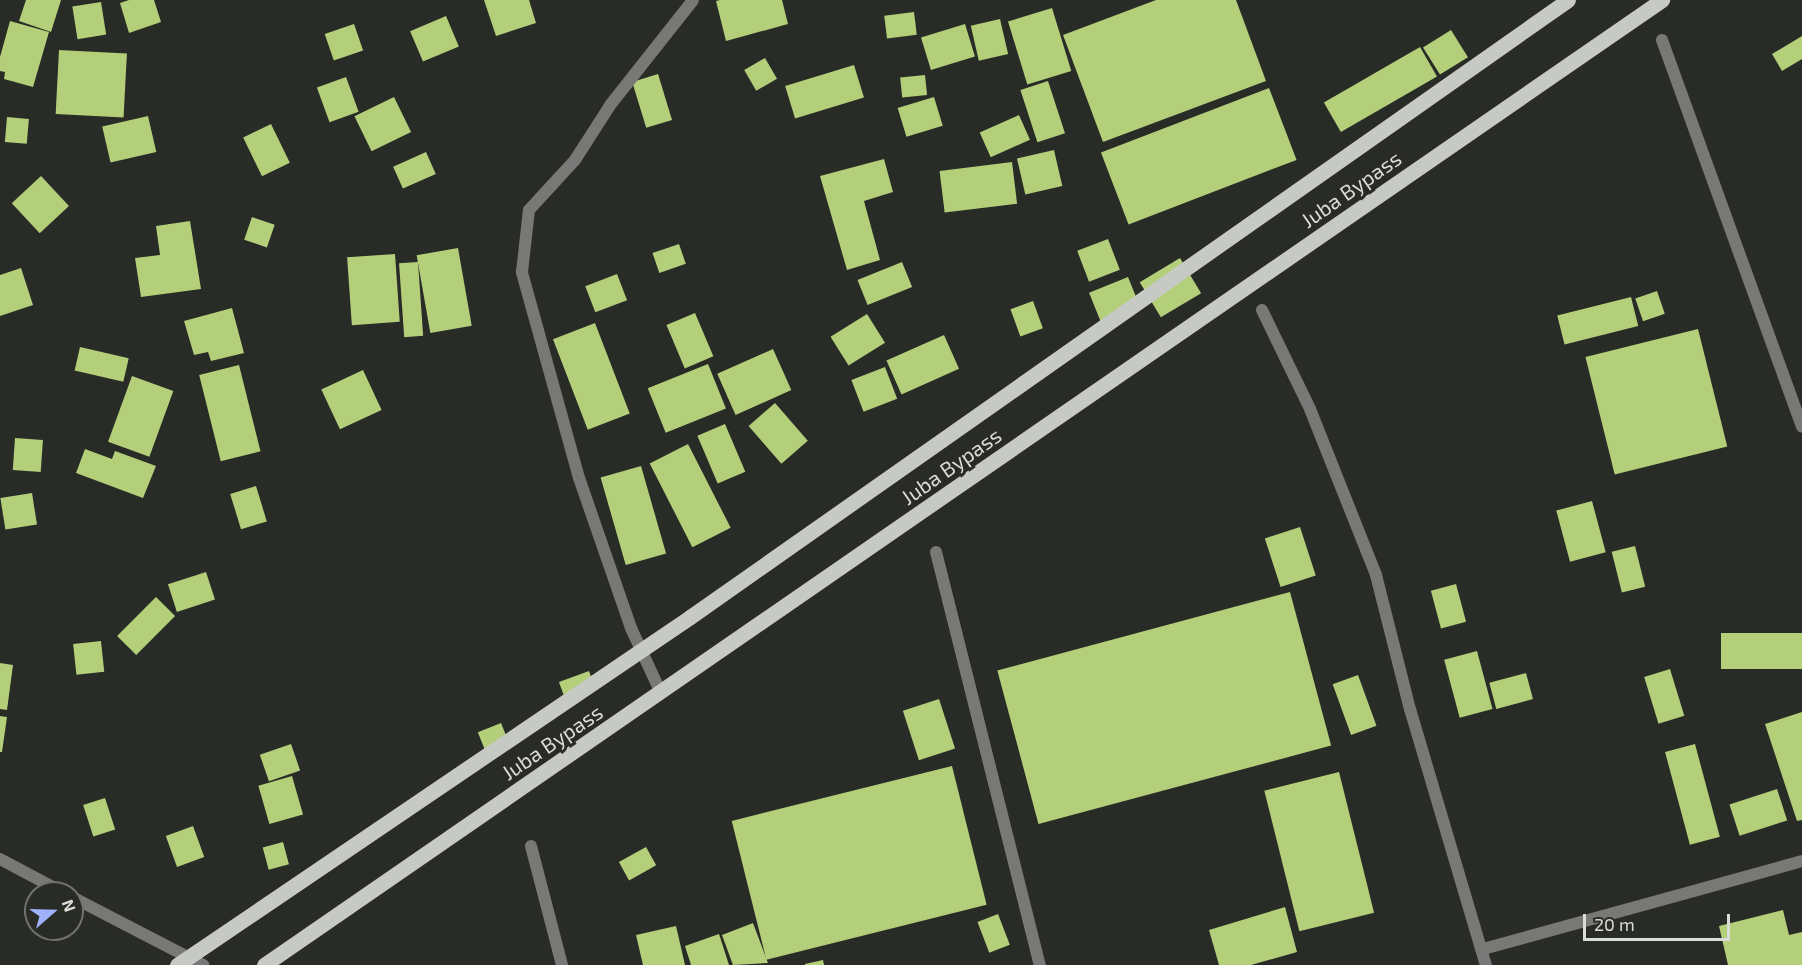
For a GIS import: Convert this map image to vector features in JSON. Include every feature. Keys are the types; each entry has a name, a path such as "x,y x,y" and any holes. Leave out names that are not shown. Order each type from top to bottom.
{"main road":[{"name":"Juba Bypass","path":"182,961 699,611 1568,0"},
{"name":"Juba Bypass","path":"264,965 1662,0"}],"street":[{"path":"661,693 631,628 579,478 522,272 529,210 575,160 611,104 693,0"},
{"path":"1662,40 1802,426"},
{"path":"1262,310 1310,409 1376,575 1410,709 1486,965"},
{"path":"936,552 1040,965"},
{"path":"531,846 561,965"},
{"path":"0,859 41,881"},
{"path":"1483,949 1802,861"},
{"path":"84,904 182,961 203,965"}],"building":[{"path":"26,0 61,0 51,32 19,21"},
{"path":"129,0 154,0 161,22 129,33 120,3"},
{"path":"484,0 529,0 536,23 496,36"},
{"path":"782,0 788,24 726,41 716,1"},
{"path":"1156,0 1236,0 1266,81 1103,142 1063,35"},
{"path":"101,2 106,35 78,39 72,7"},
{"path":"1052,8 1071,71 1027,85 1008,21"},
{"path":"914,12 917,35 887,38 884,16"},
{"path":"446,16 459,46 423,62 410,31"},
{"path":"1000,19 1008,54 979,61 971,26"},
{"path":"10,21 49,32 33,87 4,79 5,72 0,71 0,57"},
{"path":"354,24 363,50 334,61 325,34"},
{"path":"965,24 975,57 931,70 921,37"},
{"path":"1451,30 1468,57 1440,75 1423,47"},
{"path":"1802,36 1802,59 1782,71 1772,54"},
{"path":"1420,47 1437,76 1341,132 1324,102"},
{"path":"59,50 127,54 124,117 56,114"},
{"path":"765,58 777,79 756,91 744,70"},
{"path":"854,65 864,98 795,119 785,86"},
{"path":"658,74 672,120 646,128 632,82"},
{"path":"925,75 927,95 902,98 900,78"},
{"path":"346,77 359,112 330,122 317,88"},
{"path":"1048,81 1065,133 1037,142 1020,90"},
{"path":"1269,88 1297,160 1129,224 1101,153"},
{"path":"394,97 411,132 372,151 354,116"},
{"path":"934,97 943,126 906,137 898,108"},
{"path":"1019,115 1030,140 991,157 980,132"},
{"path":"148,116 156,152 111,163 102,127"},
{"path":"7,117 29,119 27,144 5,142"},
{"path":"271,124 290,163 262,176 243,138"},
{"path":"1054,150 1062,186 1025,195 1017,159"},
{"path":"426,152 436,174 403,189 393,167"},
{"path":"884,159 893,192 864,201 880,260 847,270 820,176"},
{"path":"1012,162 1017,204 945,213 940,171"},
{"path":"41,176 69,206 40,233 12,203"},
{"path":"252,217 275,225 267,248 244,240"},
{"path":"190,221 201,289 141,297 135,258 160,255 156,226"},
{"path":"1108,239 1120,270 1089,282 1077,251"},
{"path":"679,244 686,264 659,273 653,253"},
{"path":"458,248 472,326 430,333 417,255"},
{"path":"395,254 400,322 352,325 347,257"},
{"path":"1180,258 1201,293 1161,317 1140,282"},
{"path":"418,262 423,336 404,337 399,263"},
{"path":"902,262 912,287 868,305 857,280"},
{"path":"21,268 33,305 0,316 0,275"},
{"path":"617,274 627,300 595,312 585,286"},
{"path":"1128,277 1141,309 1102,325 1089,293"},
{"path":"1657,291 1665,314 1643,321 1635,298"},
{"path":"1631,297 1638,326 1565,344 1557,315"},
{"path":"1033,301 1043,328 1020,336 1010,309"},
{"path":"232,308 244,353 211,361 208,352 194,355 184,321"},
{"path":"695,313 713,356 685,368 666,325"},
{"path":"867,314 885,343 849,366 831,337"},
{"path":"595,323 630,414 588,430 553,339"},
{"path":"1698,329 1727,446 1615,474 1585,357"},
{"path":"944,335 959,369 901,394 886,361"},
{"path":"80,347 129,358 123,382 75,370"},
{"path":"773,349 791,390 736,415 717,374"},
{"path":"708,364 726,409 666,433 648,388"},
{"path":"239,365 261,451 221,461 199,375"},
{"path":"885,367 897,399 864,412 851,380"},
{"path":"363,370 382,410 340,429 321,389"},
{"path":"132,376 173,391 149,457 108,442"},
{"path":"775,403 808,441 781,464 749,426"},
{"path":"725,424 745,472 718,484 697,436"},
{"path":"15,438 43,440 41,472 13,470"},
{"path":"688,444 731,528 692,547 650,464"},
{"path":"85,449 112,459 115,451 156,466 143,498 76,473"},
{"path":"641,466 666,553 626,565 601,478"},
{"path":"256,486 267,521 241,529 230,494"},
{"path":"32,493 37,525 5,530 0,498"},
{"path":"1592,501 1606,552 1570,562 1556,511"},
{"path":"1300,527 1316,576 1281,587 1265,538"},
{"path":"1635,546 1645,587 1622,593 1612,552"},
{"path":"206,572 215,600 177,612 168,584"},
{"path":"1456,584 1466,622 1441,628 1431,591"},
{"path":"1290,592 1331,746 1038,824 997,670"},
{"path":"156,597 175,616 136,655 117,636"},
{"path":"1721,633 1802,633 1802,669 1721,669"},
{"path":"101,641 104,672 76,675 73,644"},
{"path":"1477,651 1493,709 1460,718 1444,660"},
{"path":"0,663 13,665 7,710 0,709"},
{"path":"1670,669 1684,716 1659,724 1644,677"},
{"path":"589,671 594,685 564,696 559,682"},
{"path":"1526,673 1533,699 1496,709 1489,683"},
{"path":"1358,675 1376,726 1351,735 1333,684"},
{"path":"939,699 955,748 919,760 903,711"},
{"path":"1802,712 1802,820 1797,821 1765,724"},
{"path":"0,716 7,717 2,752 0,752"},
{"path":"501,723 508,740 485,749 478,732"},
{"path":"291,744 300,770 269,781 260,755"},
{"path":"1695,744 1720,837 1690,845 1665,752"},
{"path":"952,766 987,905 766,960 732,821"},
{"path":"1339,772 1374,913 1299,931 1264,791"},
{"path":"292,776 303,814 269,824 258,786"},
{"path":"1777,789 1787,820 1740,836 1729,804"},
{"path":"105,798 115,829 93,836 83,805"},
{"path":"193,826 204,857 177,867 166,836"},
{"path":"283,842 289,864 269,870 263,847"},
{"path":"646,847 656,865 629,880 619,862"},
{"path":"1285,907 1297,952 1251,965 1219,965 1209,930"},
{"path":"1783,910 1789,935 1802,932 1802,965 1728,965 1719,926"},
{"path":"998,914 1010,945 989,953 977,922"},
{"path":"753,923 768,963 733,965 722,935"},
{"path":"676,926 685,965 643,965 636,935"},
{"path":"719,934 729,965 691,965 685,946"},
{"path":"823,960 824,965 805,965 805,964"}]}
